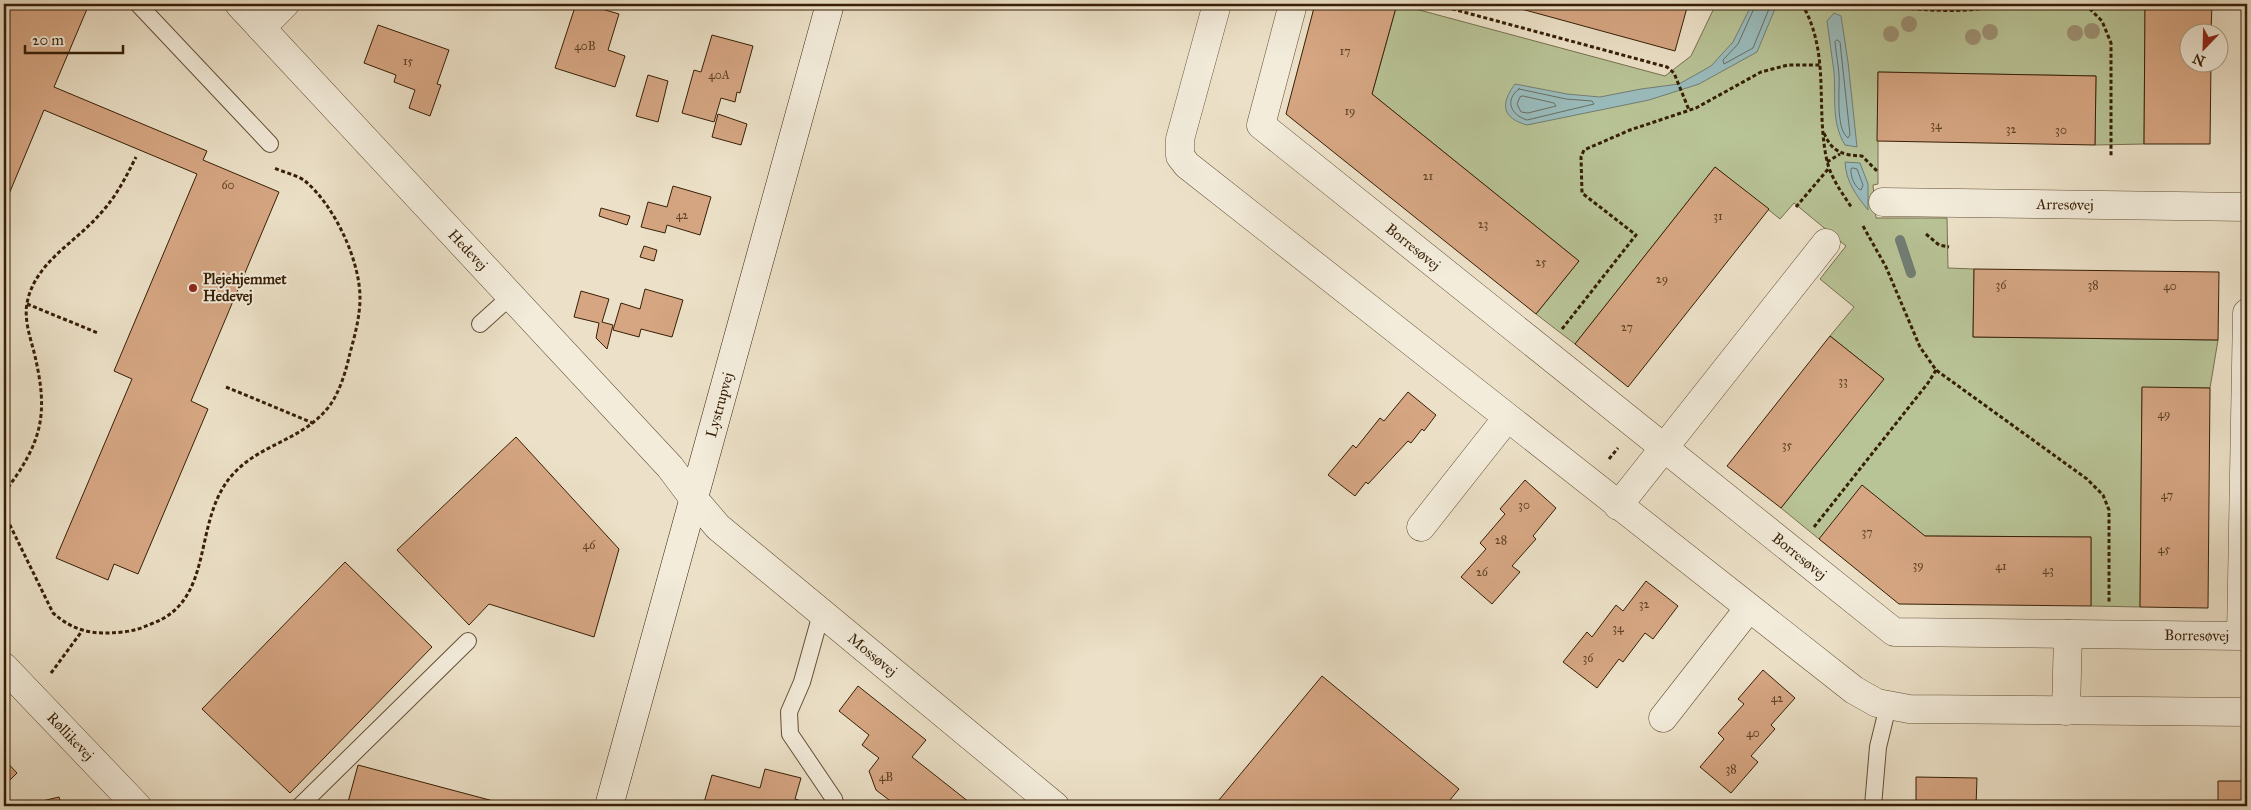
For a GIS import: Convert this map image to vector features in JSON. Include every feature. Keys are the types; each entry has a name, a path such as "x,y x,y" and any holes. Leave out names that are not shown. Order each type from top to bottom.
{"street":[{"name":"Hedevej","path":"239,4 670,467 694,499"},
{"path":"261,28 285,4"},
{"name":"Lystrupvej","path":"609,806 830,4"},
{"path":"1216,4 1180,139 1179,150 1183,160 1618,506 1854,690 1888,706 1909,709 2247,712"},
{"name":"Borresøvej","path":"1293,4 1260,125 1894,632 2241,636 2247,313"},
{"name":"Arresøvej","path":"1883,202 2247,207"},
{"path":"1618,506 1826,243"},
{"path":"1422,527 1507,418"},
{"name":"Mossøvej","path":"694,499 718,527 1055,806"},
{"path":"1663,718 1749,608"},
{"path":"2066,711 2068,634"},
{"name":"Røllikevej","path":"4,668 137,806"}],"lane":[{"path":"138,4 270,144"},
{"path":"480,324 510,296"},
{"path":"821,614 802,682 789,712 790,734 834,799 836,806"},
{"path":"300,806 468,641"},
{"path":"1873,806 1878,747 1888,706"}],"path":[{"path":"1440,4 1445,7 1668,67 1674,73 1689,110"},
{"path":"1802,4 1814,29 1821,65 1823,130 1827,162 1856,216"},
{"path":"1859,4 1960,10 1985,9 2002,4"},
{"path":"2085,4 2102,21 2109,34 2111,43 2111,157"},
{"path":"1544,352 1636,235 1582,193 1580,170 1582,152 1586,148 1630,130 1689,110 1753,75 1769,69 1788,65 1821,65"},
{"path":"4,513 53,613 66,624 82,631 106,634 131,632 160,621 178,610 190,594 208,522 218,496 234,473 257,454 300,433 314,423 329,407 346,371 356,330 360,297 355,262 323,199 303,180 257,161 270,144"},
{"path":"1827,162 1841,154"},
{"path":"4,493 18,474 34,445 42,416 42,383 27,323 27,304 33,286 45,266 99,216 117,193 136,157"},
{"path":"1796,207 1829,168"},
{"path":"1861,223 1886,267 1920,347 1936,370 2087,479 2104,495 2109,510 2109,635"},
{"path":"27,304 98,332"},
{"path":"1794,552 1928,383 1936,370"},
{"path":"226,387 314,423"},
{"path":"33,698 82,631"}],"green space":[{"path":"1397,4 1665,76 1691,56 1716,4 2145,4 2144,144 2095,145 2096,76 1878,72 1878,184 1873,185 1876,218 1947,218 1948,268 1974,269 1973,337 2218,340 2210,388 2142,388 2140,607 2091,606 2091,537 1925,536 1819,539 1781,508 1884,379 1830,336 1854,307 1820,279 1846,246 1794,203 1780,219 1715,167 1575,344 1536,314 1579,261 1372,94"}],"water":[{"path":"1752,4 1777,4 1757,52 1699,84 1649,100 1527,125 1508,114 1506,109 1507,98 1515,84 1567,94 1600,97 1679,84 1711,66 1733,42"},
{"path":"1834,13 1841,16 1857,147 1845,145 1836,119 1834,72 1827,21"},
{"path":"1845,162 1860,163 1868,184 1868,210 1847,176"}],"building":[{"name":"Plejehjemmet Hedevej","path":"4,4 75,4 87,9 54,87 207,151 203,160 279,192 191,401 208,409 138,574 114,564 108,580 56,558 132,379 114,371 197,174 44,110 4,206"},
{"path":"576,4 585,4 619,14 608,50 625,56 615,87 555,68"},
{"path":"1315,4 1397,4 1372,94 1579,261 1536,314 1286,114"},
{"path":"1503,4 1688,4 1675,51"},
{"path":"2145,4 2212,4 2211,22 2178,22 2178,72 2211,72 2210,144 2144,144"},
{"path":"378,25 449,50 437,84 441,85 430,116 409,108 415,90 394,82 396,75 364,63"},
{"path":"712,35 753,46 740,93 737,92 735,102 721,98 714,122 682,113 694,70 701,72"},
{"path":"1878,72 2096,76 2095,145 1877,141"},
{"path":"648,75 668,81 658,122 636,116"},
{"path":"718,114 747,124 741,145 712,137"},
{"path":"1715,167 1769,209 1628,387 1575,344"},
{"path":"673,186 711,197 700,235 667,225 665,233 641,227 648,202 667,207"},
{"path":"601,208 630,216 627,225 599,216"},
{"path":"644,246 657,250 654,261 640,257"},
{"path":"1974,269 2219,272 2218,340 1973,337"},
{"path":"645,289 683,300 672,337 641,329 639,337 613,330 621,303 640,309"},
{"path":"581,291 609,299 602,322 613,325 607,349 596,338 599,323 574,317"},
{"path":"1830,336 1884,379 1781,508 1727,466"},
{"path":"2142,387 2210,388 2208,608 2140,607"},
{"path":"1408,392 1436,415 1424,431 1422,429 1411,443 1408,441 1368,484 1366,482 1355,496 1328,475 1353,445 1356,448 1380,418 1384,421"},
{"path":"516,437 619,549 594,637 489,604 469,625 397,550"},
{"path":"1525,480 1556,508 1533,536 1536,539 1512,566 1520,572 1492,604 1461,577 1486,549 1480,543 1505,514 1500,509"},
{"path":"1862,485 1925,536 2091,537 2091,606 1899,604 1819,539"},
{"path":"345,562 432,647 290,793 202,709"},
{"path":"1646,581 1678,606 1653,639 1645,633 1623,662 1619,659 1597,688 1563,662 1587,632 1592,637 1616,605 1623,611"},
{"path":"1763,670 1795,698 1771,725 1775,729 1751,756 1758,762 1731,793 1700,767 1724,739 1718,733 1744,704 1738,699"},
{"path":"1322,676 1459,789 1445,806 1214,806"},
{"path":"858,686 926,740 912,757 974,806 897,806 876,790 869,771 879,758 862,745 869,735 839,711"},
{"path":"4,759 17,773 4,786"},
{"path":"358,765 512,806 347,806"},
{"path":"765,769 801,778 795,799 817,806 703,806 712,775 760,788"},
{"path":"1916,777 1977,778 1976,806 1916,806"},
{"path":"2218,781 2247,781 2247,806 2218,806"},
{"path":"59,797 62,806 21,806"}],"waterway":[{"path":"1900,240 1911,273"}],"place":[{"name":"Plejehjemmet Hedevej","path":"193,288"}]}
